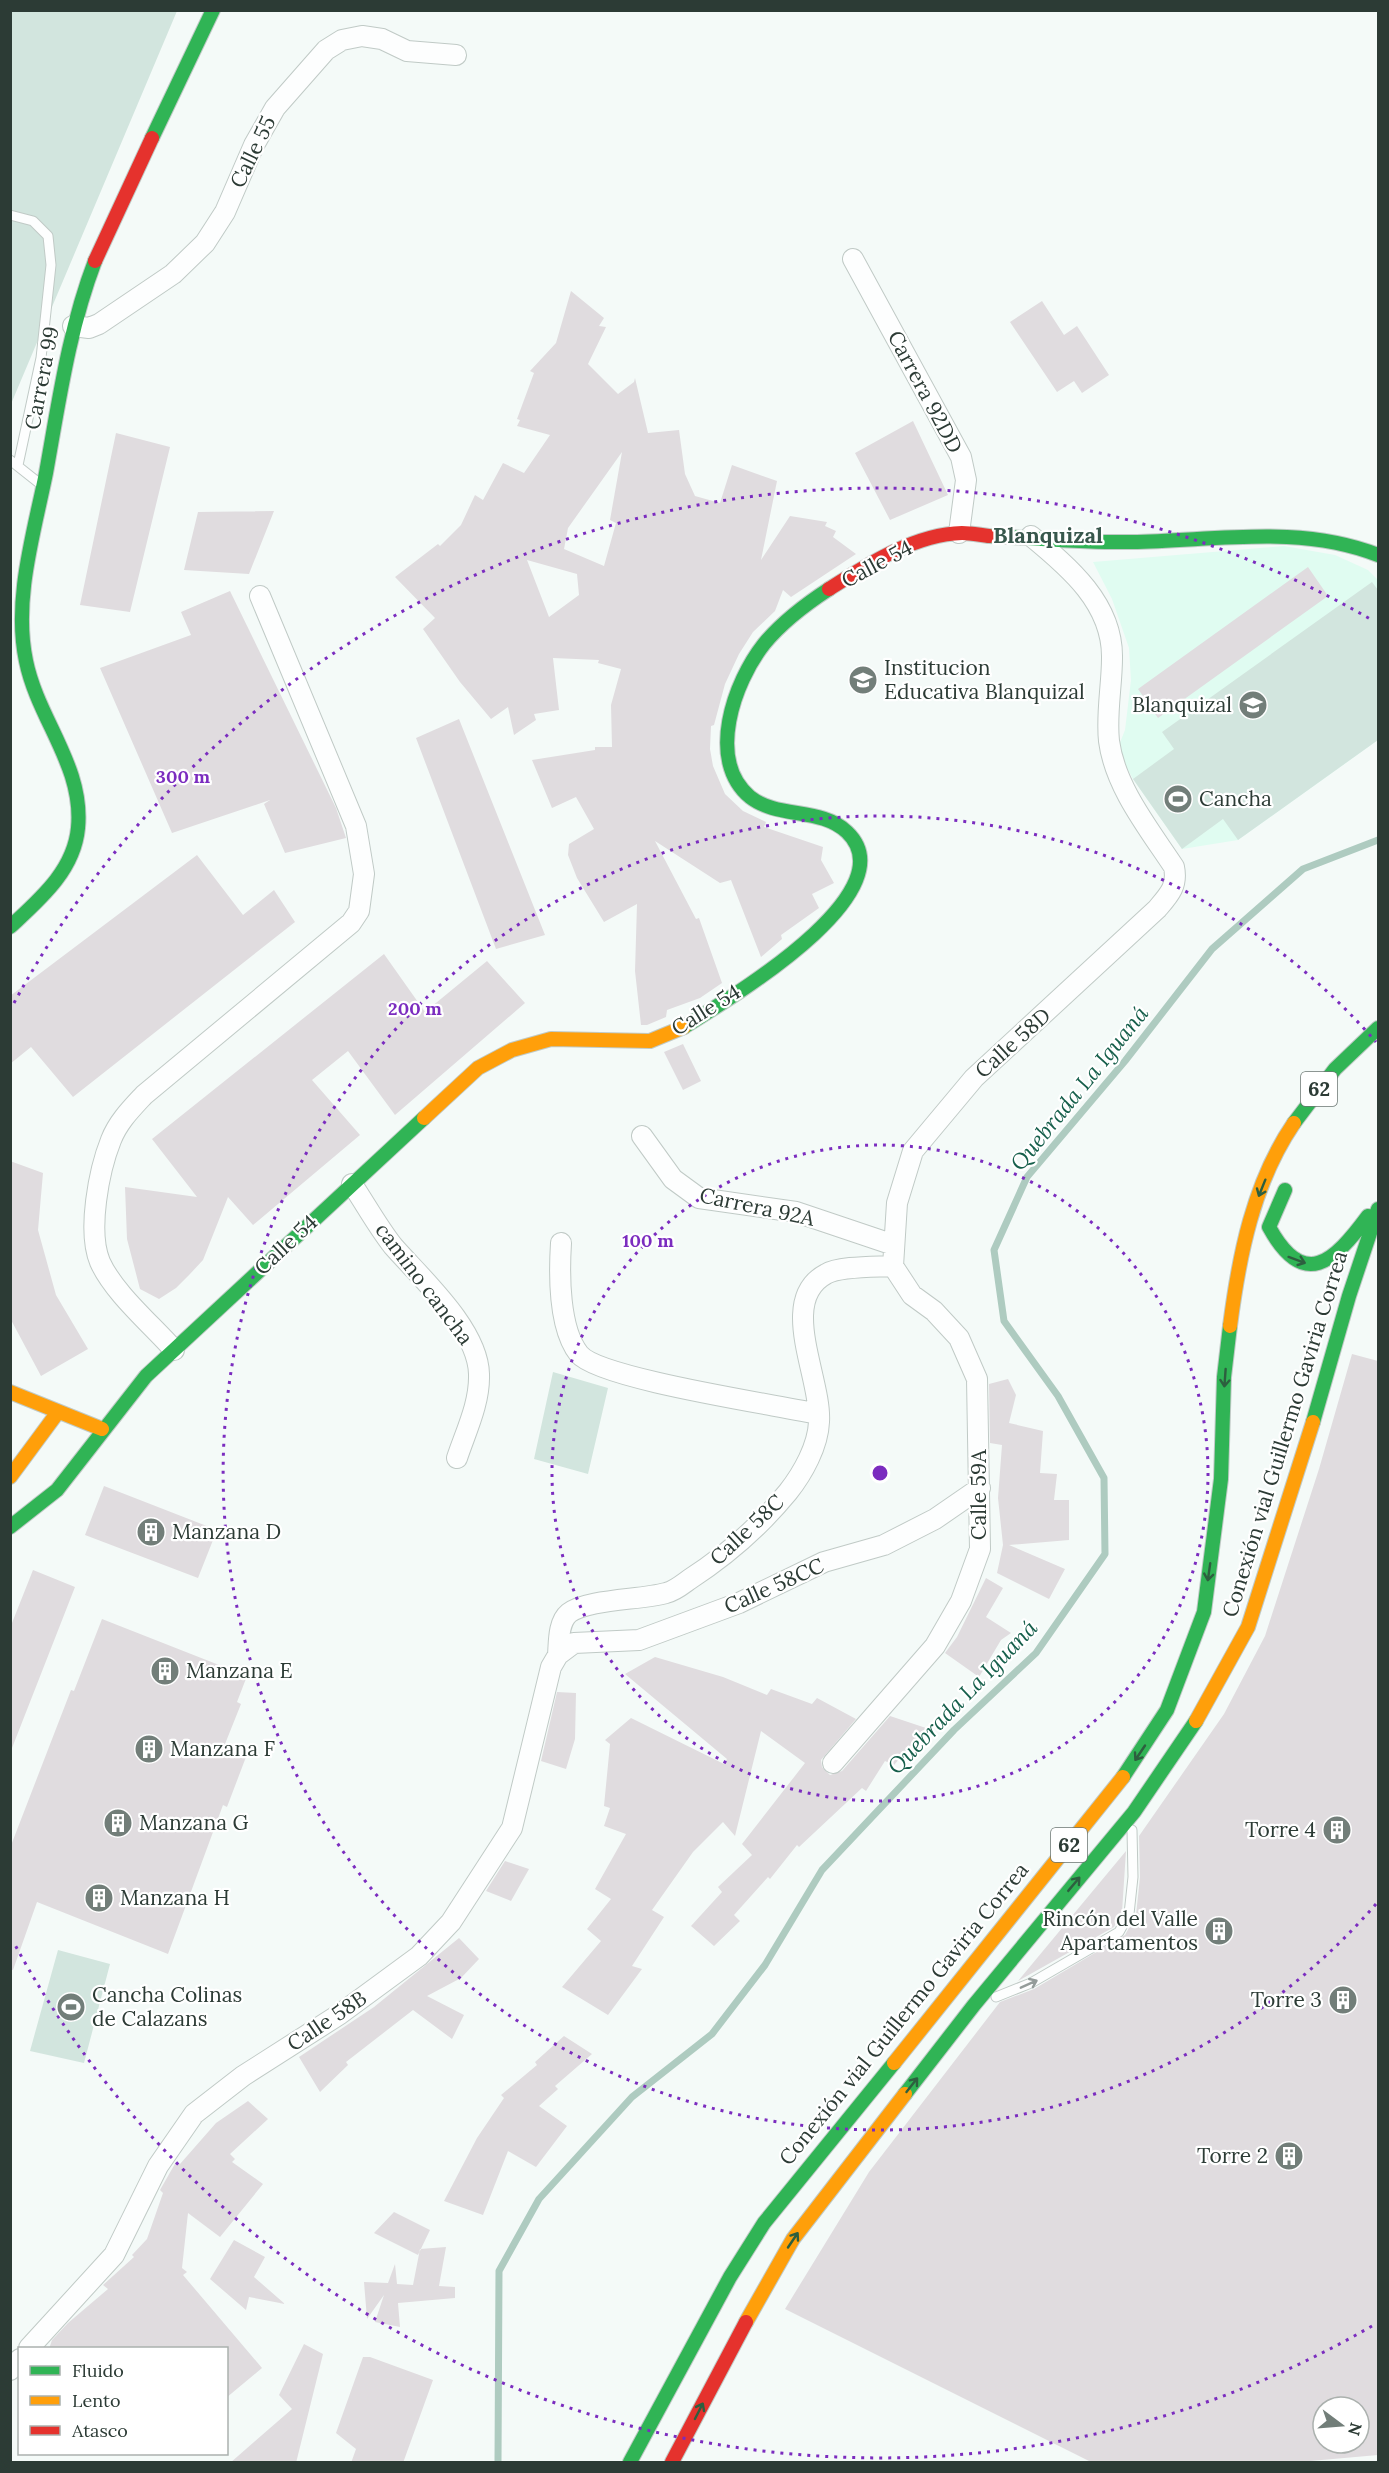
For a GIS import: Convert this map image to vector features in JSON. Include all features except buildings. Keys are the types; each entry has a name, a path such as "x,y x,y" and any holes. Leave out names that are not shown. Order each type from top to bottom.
{"main road":[{"name":"Carrera 99","path":"10,927 49,890 62,872 72,851 78,830 73,772 38,702 26,661 23,634 25,583 73,326 79,301 106,236 198,46 213,10"},
{"name":"Calle 54","path":"10,1527 57,1490 102,1429 146,1376 478,1068 527,1044 551,1039 642,1041 667,1035 684,1027 797,950 826,922 848,896 856,880 859,855 855,842 837,824 773,810 758,804 744,793 733,777 727,762 726,744 745,676 765,642 795,615 835,586 886,555 910,544 959,533 1031,536 1078,542 1127,543 1303,537 1357,546 1378,555"},
{"name":"Conexión vial Guillermo Gaviria Correa","path":"630,2463 730,2277 764,2223 1112,1793 1167,1710 1204,1612 1221,1479 1224,1377 1236,1279 1247,1230 1261,1187 1287,1135 1308,1102 1335,1069 1378,1028"},
{"path":"1287,1135 1288,1157"},
{"path":"1290,1179 1269,1227 1278,1248 1293,1261 1313,1265 1330,1260 1348,1244 1378,1201"},
{"name":"Conexión vial Guillermo Gaviria Correa","path":"679,2458 763,2290 793,2239 974,2005 1134,1812 1208,1703 1248,1627 1301,1463 1349,1296 1378,1209"},
{"path":"10,1392 102,1429"},
{"path":"10,1477 58,1412"}],"street":[{"name":"Calle 55","path":"73,326 89,328 99,324 152,290 192,257 225,212 254,145 275,108 326,50 342,40 362,36 382,39 407,51 456,55"},
{"name":"Carrera 92DD","path":"853,259 961,457 966,480 959,533"},
{"name":"Calle 58D","path":"894,1245 897,1203 913,1151 974,1078 1156,909 1173,890 1176,878 1174,867 1134,804 1117,771 1109,740 1112,654 1102,612 1075,573 1031,536"},
{"path":"174,1350 110,1280 99,1260 95,1236 96,1202 111,1139 124,1116 144,1095 351,923 359,911 362,897 364,874 356,826 260,596"},
{"name":"Carrera 92A","path":"642,1136 674,1179 699,1198 796,1212 894,1245"},
{"name":"camino cancha","path":"352,1184 392,1244 421,1276 461,1327 476,1358 479,1372 478,1396 457,1458"},
{"path":"561,1243 559,1273 567,1333 581,1356 638,1379 818,1414"},
{"path":"893,1266 894,1245"},
{"name":"Calle 58C","path":"558,1655 561,1624 567,1615 580,1606 637,1600 670,1592 713,1564 743,1539 788,1491 807,1463 819,1423 817,1389 802,1313 806,1291 828,1272 893,1266"},
{"name":"Calle 59A","path":"833,1763 935,1646 961,1601 980,1549 977,1379 959,1338 934,1311 912,1295 893,1266"},
{"name":"Calle 58CC","path":"558,1655 574,1643 639,1640 739,1603 824,1562 884,1545 935,1519 980,1488"},
{"name":"Calle 58B","path":"31,2347 114,2255 158,2166 194,2114 243,2076 340,2014 419,1956 450,1922 512,1828 550,1667 558,1655"}],"lane":[{"path":"10,215 33,221 48,236 51,265 41,358 14,463 43,487"},
{"path":"974,2005 1031,1983 1119,1932 1129,1914 1134,1812"}],"shaded area":[{"path":"11,11 177,11 11,404"},
{"name":"Blanquizal","path":"1284,546 1335,555 1368,570 1378,580 1378,740 1238,840 1182,849 1133,779 1117,750 1125,730 1131,680 1129,648 1112,599 1093,562"},
{"path":"1372,582 1378,590 1378,740 1238,840 1223,819 1182,849 1133,779 1174,749 1162,732"},
{"path":"553,1372 608,1388 588,1474 534,1459"},
{"name":"Cancha Colinas de Calazans","path":"58,1950 110,1964 84,2063 30,2051"}],"waterway":[{"name":"Quebrada La Iguaná","path":"498,2462 499,2271 539,2199 632,2097 712,2034 765,1965 822,1870 954,1730 1036,1653 1105,1554 1104,1478 1058,1396 1004,1321 994,1250 1027,1177 1125,1061 1212,949 1303,869 1378,840"}],"traffic: fast":[{"path":"152,138 213,10"},
{"path":"10,927 43,895 62,871 70,858 78,828 78,805 74,784 59,743 32,683 26,661 22,614 23,591 31,543 66,366 78,313 95,261"},
{"path":"989,536 1114,542 1256,536 1287,537 1318,540 1378,555"},
{"path":"684,1027 735,995 804,943 834,914 854,885 860,857 847,832 837,824 825,819 773,808 750,797 737,781 729,763 727,742 729,721 735,699 753,660 779,628 829,589"},
{"path":"1294,1123 1335,1069 1378,1028"},
{"path":"10,1527 57,1490 146,1376 424,1118"},
{"path":"1285,1190 1269,1227 1282,1247 1294,1259 1307,1264 1319,1263 1331,1257 1368,1216"},
{"path":"1313,1422 1349,1296 1378,1209"},
{"path":"1123,1777 1167,1710 1204,1612 1221,1479 1224,1377 1230,1326"},
{"path":"905,2094 974,2005 1134,1812 1196,1721"},
{"path":"630,2462 730,2277 764,2223 894,2063"}],"traffic: slow":[{"path":"424,1118 478,1068 512,1050 551,1039 650,1041 684,1027"},
{"path":"1230,1326 1243,1247 1258,1195 1268,1170 1294,1123"},
{"path":"10,1392 102,1429"},
{"path":"10,1477 58,1412"},
{"path":"1196,1721 1248,1627 1313,1422"},
{"path":"894,2063 1123,1777"},
{"path":"746,2322 793,2239 905,2094"}],"traffic: jam":[{"path":"95,261 152,138"},
{"path":"829,589 892,552 927,539 962,533 989,536"},
{"path":"672,2462 746,2322"}],"place":[{"name":"Institucion Educativa Blanquizal","path":"863,680"},
{"name":"Blanquizal","path":"1253,705"},
{"name":"Cancha","path":"1178,799"},
{"name":"Manzana D","path":"151,1532"},
{"name":"Manzana E","path":"165,1671"},
{"name":"Manzana F","path":"149,1749"},
{"name":"Manzana G","path":"118,1823"},
{"name":"Torre 4","path":"1337,1830"},
{"name":"Manzana H","path":"99,1898"},
{"name":"Rincón del Valle Apartamentos","path":"1219,1931"},
{"name":"Torre 3","path":"1343,2000"},
{"name":"Cancha Colinas de Calazans","path":"71,2007"},
{"name":"Torre 2","path":"1289,2156"}],"district":[{"name":"Blanquizal","path":"1048,535"}]}
